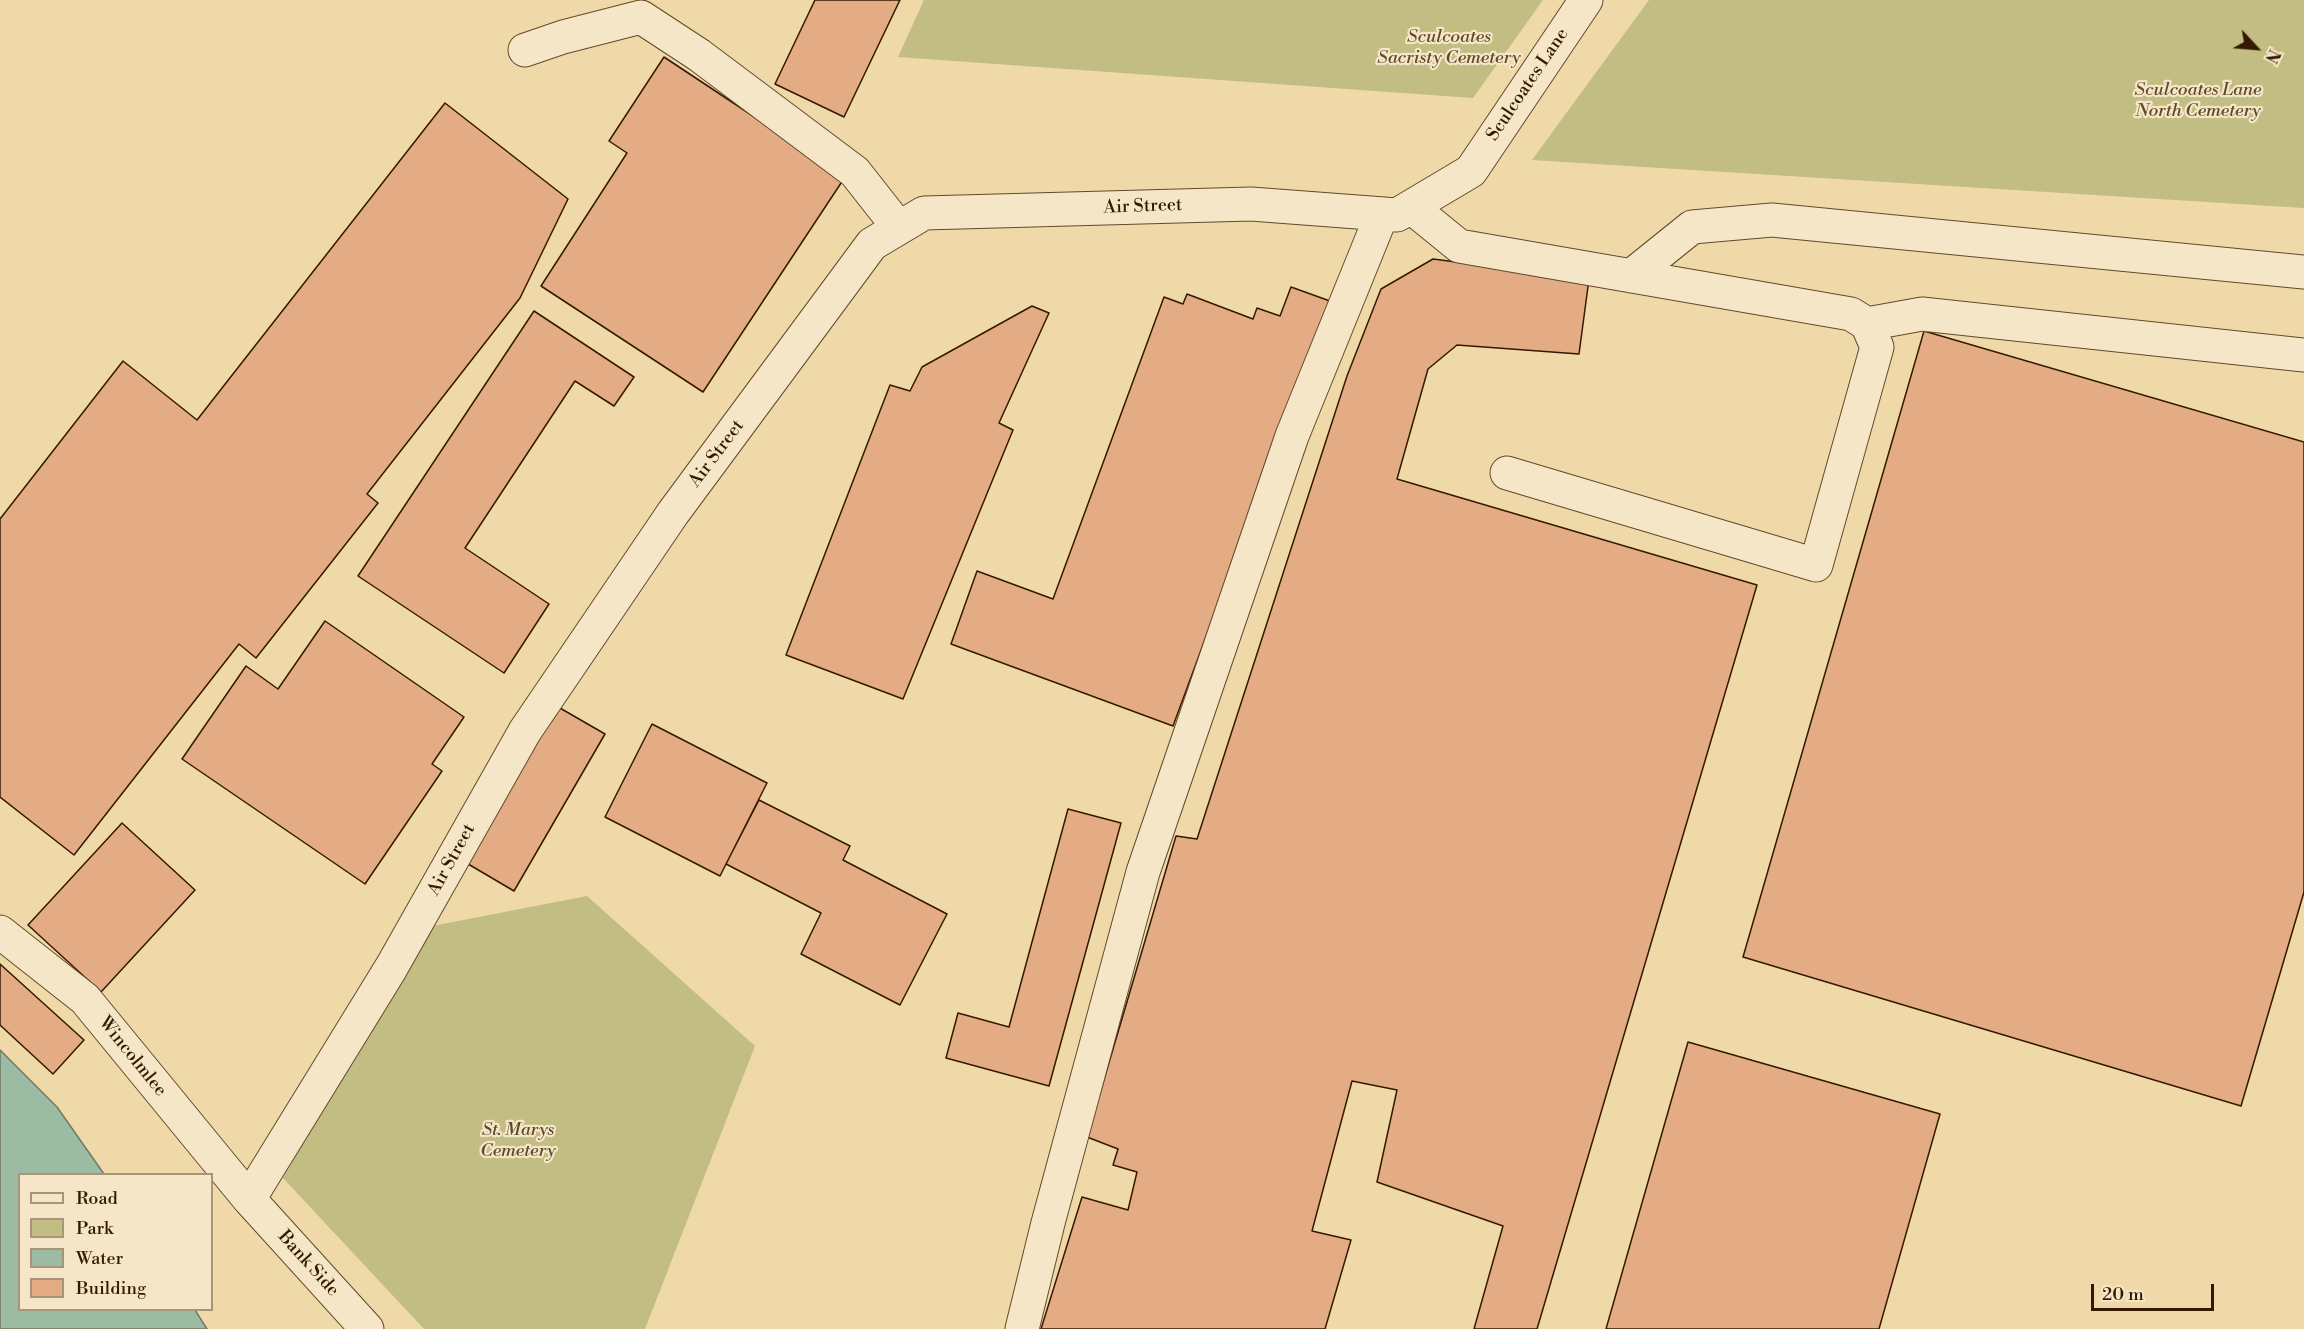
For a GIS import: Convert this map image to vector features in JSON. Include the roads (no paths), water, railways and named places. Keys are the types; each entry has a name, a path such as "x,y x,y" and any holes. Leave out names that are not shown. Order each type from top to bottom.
{"street":[{"name":"Sculcoates Lane","path":"1396,210 1471,171 1586,0"},
{"path":"525,50 562,37 641,17 699,55 855,172 899,228"},
{"name":"Air Street","path":"249,1198 391,968 525,731 673,513 872,244 924,213 1251,204 1396,210"},
{"path":"1022,1329 1048,1223 1143,872 1292,436 1396,210 1459,246 1851,314 1867,324 1877,347 1816,565 1507,473"},
{"path":"1631,276 1692,227 1772,220 2304,272"},
{"path":"1867,324 1922,314 2304,355"},
{"name":"Wincolmlee","path":"0,932 85,999 249,1198"},
{"name":"Bank Side","path":"249,1198 367,1329"}],"water":[{"path":"0,1050 57,1107 103,1173 18,1173 18,1311 196,1311 207,1329 0,1329"}],"park label":[{"name":"Sculcoates Sacristy Cemetery","path":"1449,48"},
{"name":"Sculcoates Lane North Cemetery","path":"2198,101"},
{"name":"St. Marys Cemetery","path":"518,1141"}]}
